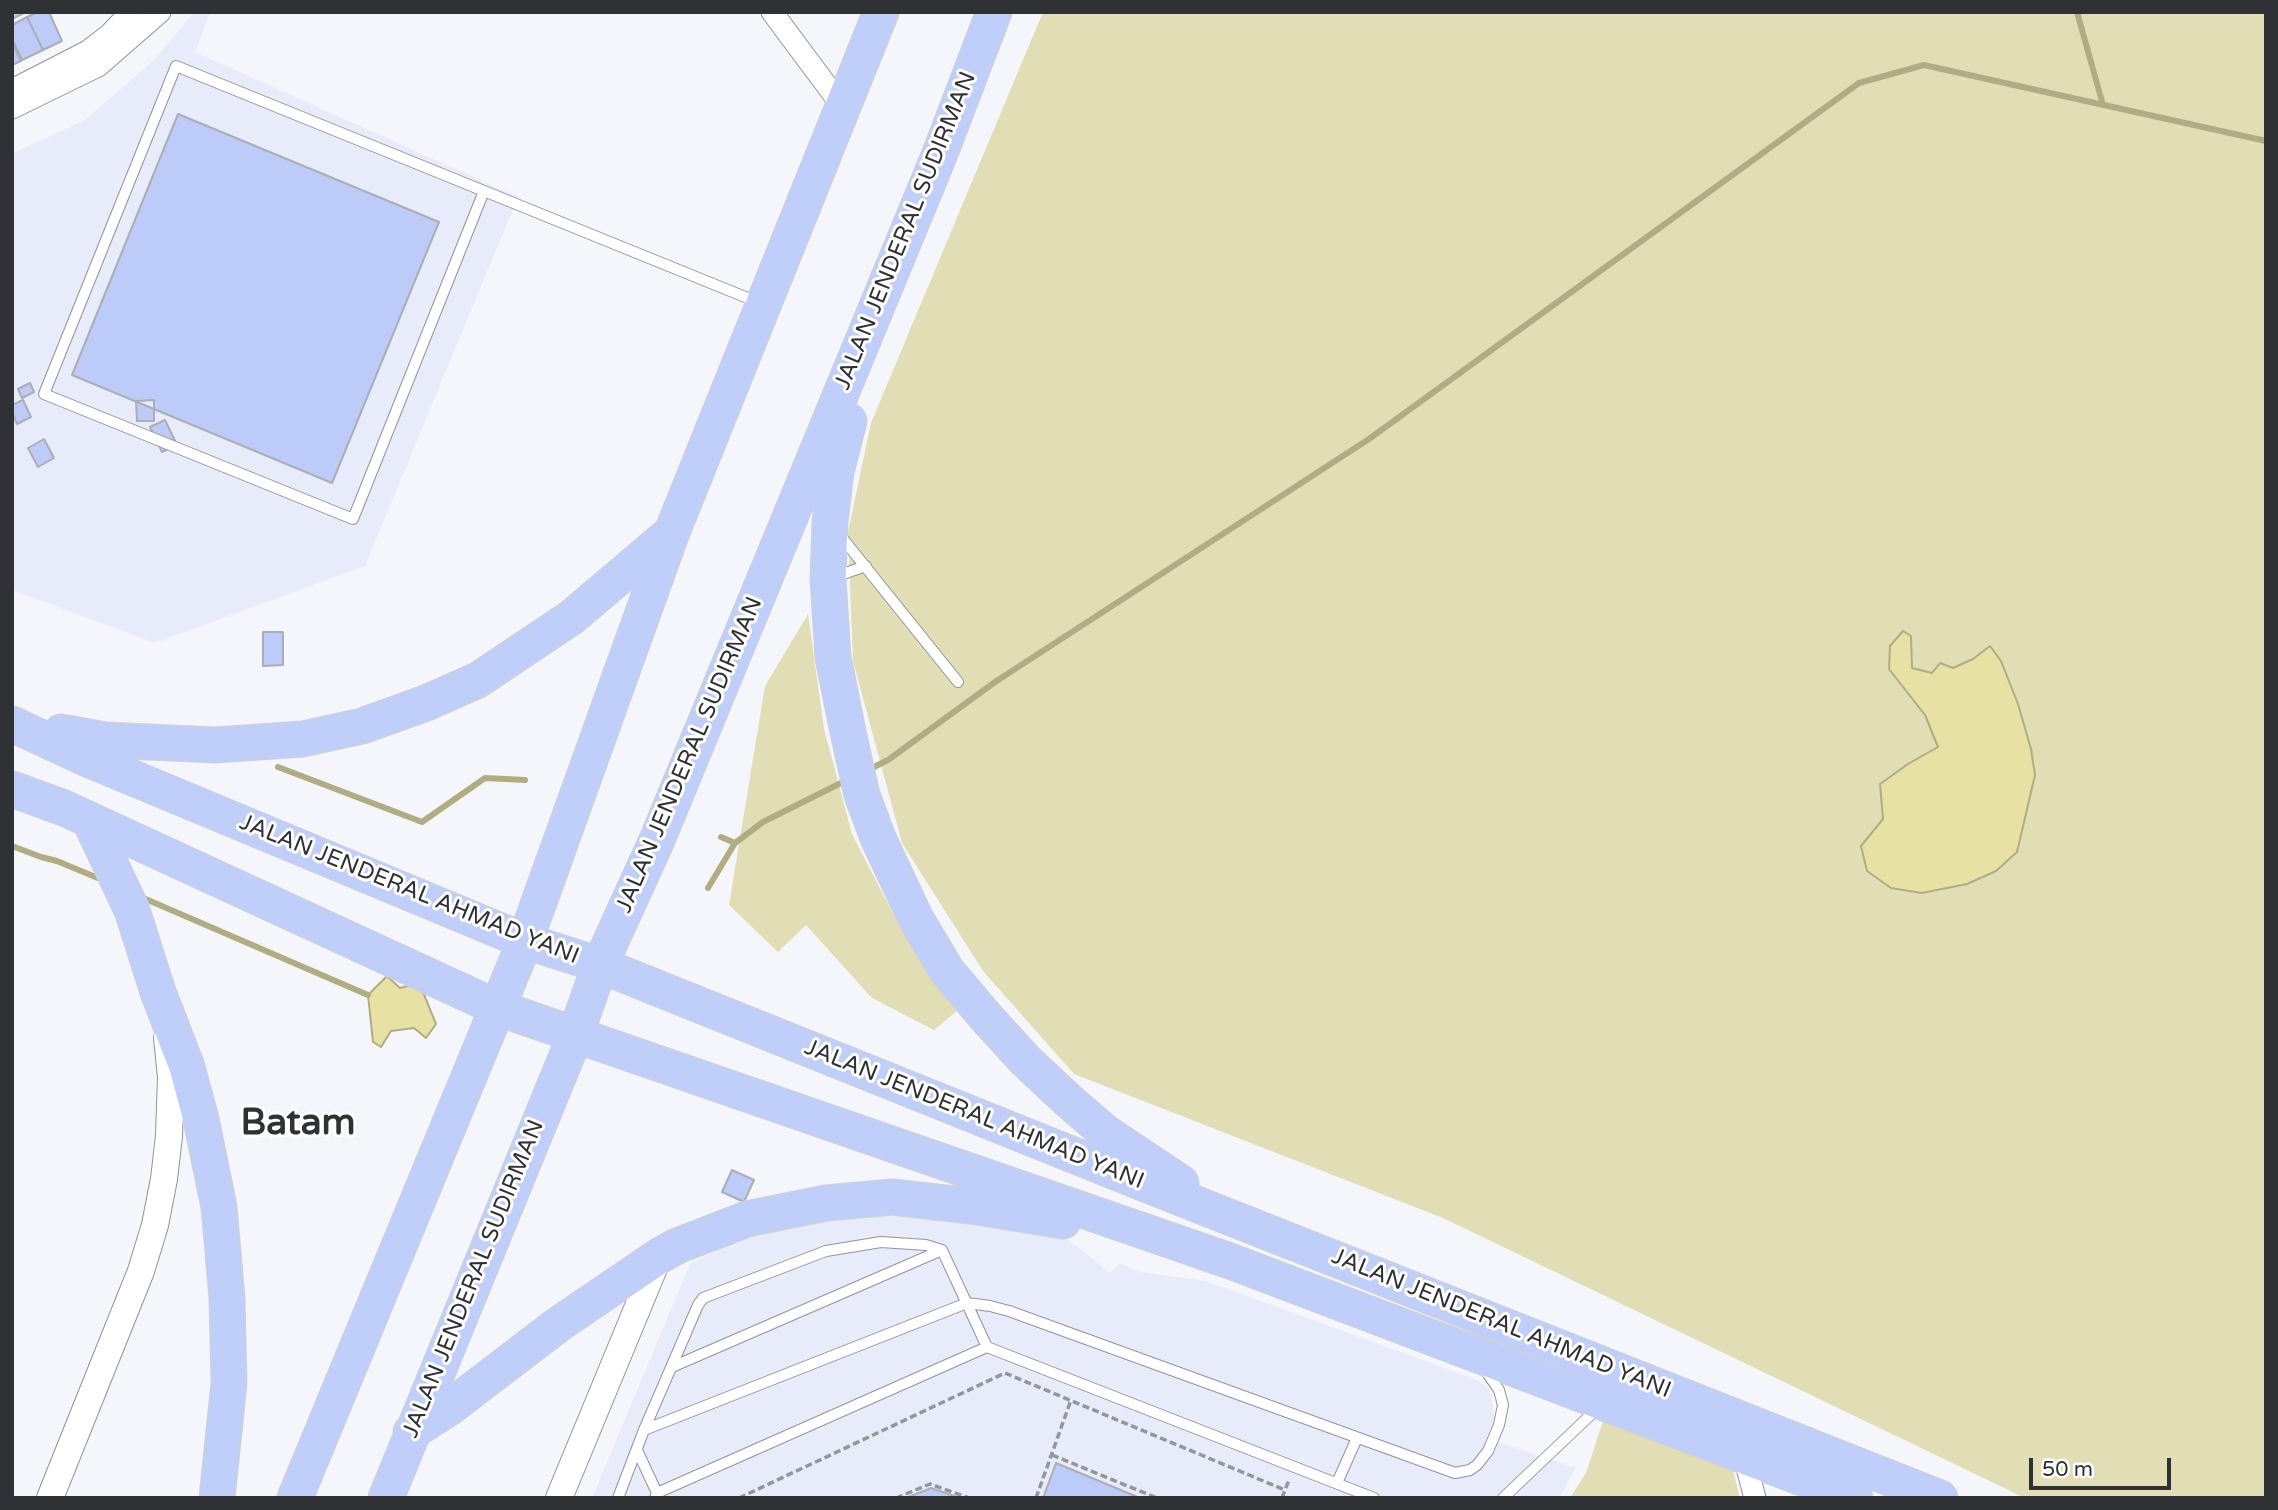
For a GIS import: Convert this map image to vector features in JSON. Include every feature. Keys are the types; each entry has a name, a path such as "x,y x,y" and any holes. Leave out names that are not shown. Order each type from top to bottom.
{"highway":[{"path":"295,1498 525,941 672,532 881,12"},
{"name":"JALAN JENDERAL SUDIRMAN","path":"386,1498 575,1036 600,965 657,840 939,156 994,12"},
{"path":"939,156 855,397 836,472 830,522 828,579 834,657 862,795 878,838 916,919 947,971 985,1016 1026,1060 1107,1133 1236,1219"},
{"path":"12,724 105,740 215,745 303,739 362,726 426,704 478,680 572,617 672,532"},
{"name":"JALAN JENDERAL AHMAD YANI","path":"12,724 85,758 525,941 600,965 1940,1498"},
{"path":"85,758 77,814 126,895 158,992 187,1067 219,1207 227,1298 229,1383 217,1498"},
{"name":"JALAN JENDERAL AHMAD YANI","path":"12,789 77,814 498,1008 1230,1261 1855,1498"},
{"path":"411,1432 449,1408 559,1324 659,1256 677,1246 747,1219 826,1203 892,1197 1063,1221 1230,1261"},
{"path":"1375,1317 1388,1279"}],"street":[{"path":"12,90 88,51 110,34 131,12"},
{"path":"12,108 98,66 159,12"},
{"path":"772,12 842,106"},
{"path":"50,1498 141,1270 157,1213 169,1136 171,1077 169,1049 158,992"},
{"path":"559,1498 659,1256"},
{"path":"1744,1456 1755,1498"}],"lane":[{"path":"484,191 353,519 44,394 176,66 763,304"},
{"path":"830,522 958,682"},
{"path":"828,579 866,566"},
{"path":"618,1498 644,1430 703,1298 826,1251 881,1242 926,1245 942,1250 987,1347 1374,1498"},
{"path":"672,1367 942,1250"},
{"path":"644,1430 967,1303 1009,1311 1446,1471 1464,1472 1477,1465 1497,1434 1503,1405 1499,1390 1474,1354"},
{"path":"637,1450 656,1495 987,1347"},
{"path":"1503,1498 1603,1403"},
{"path":"1337,1483 1357,1438"}],"path":[{"path":"739,1498 1005,1373 1285,1490"},
{"path":"1036,1498 1071,1400"},
{"path":"1052,1455 1157,1498"},
{"path":"896,1498 930,1484 969,1498"}],"shaded area":[{"path":"194,12 210,12 195,52 518,197 365,566 155,643 12,590 12,154 85,120 154,60"},
{"path":"1043,12 2266,12 2266,1498 2025,1498 1443,1218 1074,1074 983,971 902,843 853,661 848,532 871,423"},
{"path":"808,614 824,729 852,834 902,931 958,1010 934,1030 872,998 806,925 778,952 729,905 765,686"},
{"path":"1903,631 1911,636 1912,668 1932,673 1940,663 1953,668 1973,659 1990,646 2001,661 2018,704 2031,749 2035,775 2017,852 1996,871 1967,884 1922,893 1891,888 1867,871 1861,846 1883,819 1880,784 1938,747 1925,715 1889,669 1890,646"},
{"path":"387,976 400,988 415,984 423,992 436,1024 426,1038 414,1028 391,1031 381,1047 373,1042 368,995"},
{"path":"878,1211 1065,1237 1110,1273 1121,1263 1139,1272 1206,1281 1477,1380 1487,1387 1491,1395 1494,1416 1486,1438 1576,1468 1559,1498 592,1498 690,1264 735,1241"},
{"path":"1604,1418 1731,1462 1740,1498 1570,1498 1586,1473"}],"building":[{"path":"12,12 26,12 12,19"},
{"path":"38,12 49,12 62,41 43,50 27,17"},
{"path":"27,17 43,50 22,60 12,39 12,25"},
{"path":"12,43 21,61 12,65"},
{"path":"178,114 439,222 332,483 72,375"},
{"path":"30,383 34,392 22,398 18,389"},
{"path":"23,400 31,417 17,424 12,405"},
{"path":"154,400 154,421 137,421 136,401"},
{"path":"165,420 177,445 162,452 150,427"},
{"path":"44,439 54,458 38,467 28,448"},
{"path":"263,632 283,632 283,665 263,666"},
{"path":"732,1170 754,1180 744,1202 722,1192"},
{"path":"1056,1463 1140,1498 1043,1498"},
{"path":"931,1488 960,1498 906,1498"}],"waterway":[{"path":"2077,12 2103,105"},
{"path":"868,770 888,760 995,682 1369,439 1859,83 1924,65 2266,141"},
{"path":"278,767 422,822 485,778 525,780"},
{"path":"708,888 735,843 763,822 849,779"},
{"path":"721,837 735,843"},
{"path":"12,846 105,881"},
{"path":"141,897 368,995"}],"district":[{"name":"Batam","path":"298,1124"}]}
